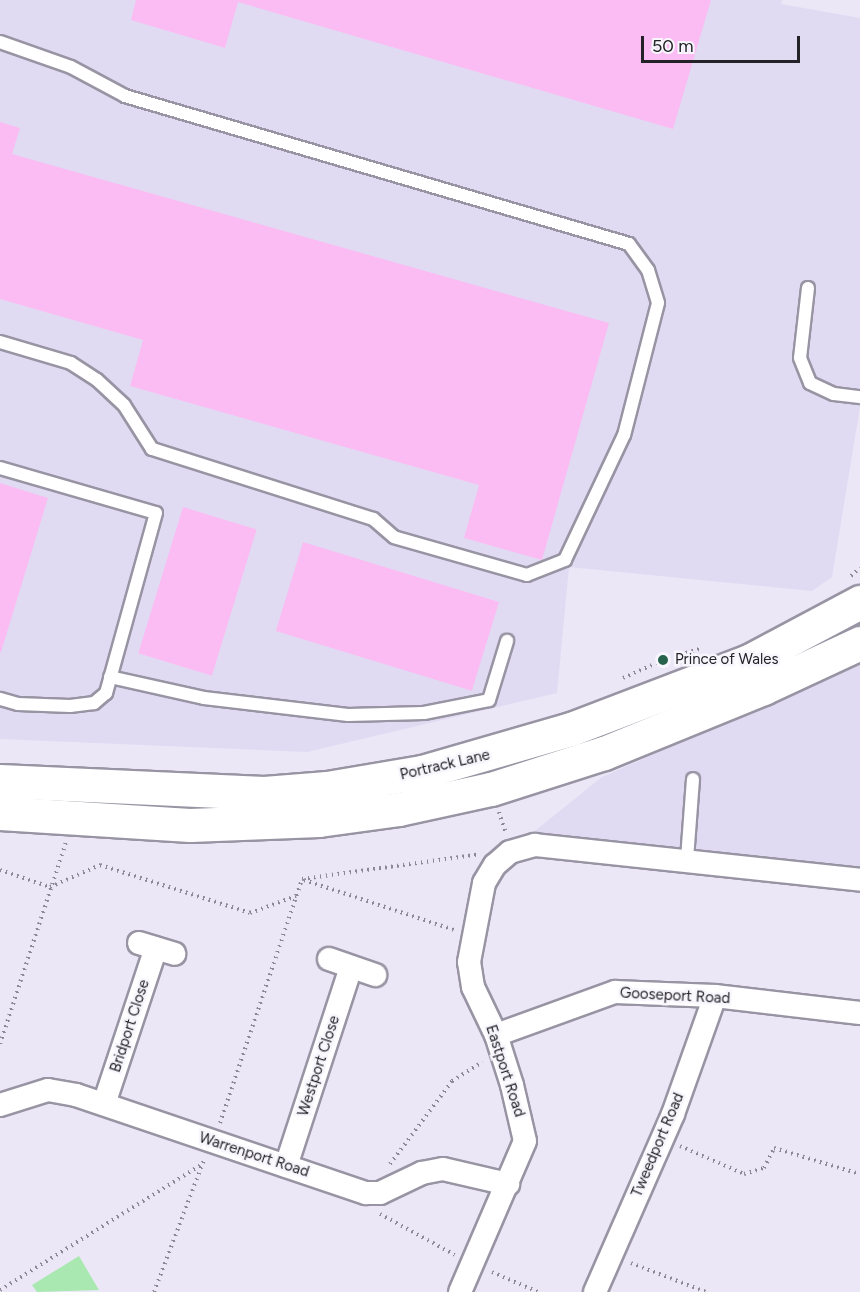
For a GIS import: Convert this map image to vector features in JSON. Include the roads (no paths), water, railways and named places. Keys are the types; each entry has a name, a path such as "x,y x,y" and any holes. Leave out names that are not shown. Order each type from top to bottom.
{"main road":[{"name":"Portrack Lane","path":"0,781 264,793 327,788 422,772 571,729 749,660 860,602"},
{"path":"0,813 190,825 319,820 399,809 490,789 611,750 763,688 860,643"}],"street":[{"name":"Eastport Road","path":"460,1292 525,1141 499,1043 473,987 469,963 471,936 484,883 495,865 510,852 535,845 687,859"},
{"path":"687,859 860,879"},
{"name":"Bridport Close","path":"104,1104 156,948"},
{"path":"329,959 375,975"},
{"name":"Westport Close","path":"286,1166 351,967"},
{"name":"Gooseport Road","path":"499,1043 615,992 715,996 860,1013"},
{"name":"Tweedport Road","path":"595,1292 661,1138 715,996"},
{"name":"Warrenport Road","path":"0,1105 48,1090 104,1104 214,1143 366,1192 380,1193 422,1173 443,1169 465,1171 508,1184"}],"lane":[{"path":"0,42 71,67 125,96 629,244 648,270 658,303 624,435 565,560 527,575 394,537 373,519 152,449 124,405 97,380 70,363 0,342"},
{"path":"808,288 800,358 810,383 834,394 860,397"},
{"path":"0,468 156,513 106,693 94,703 18,704 0,699"},
{"path":"110,677 204,698 348,715 423,713 489,700 507,641"},
{"path":"687,859 693,779"}],"place":[{"name":"Prince of Wales","path":"663,660"}]}
